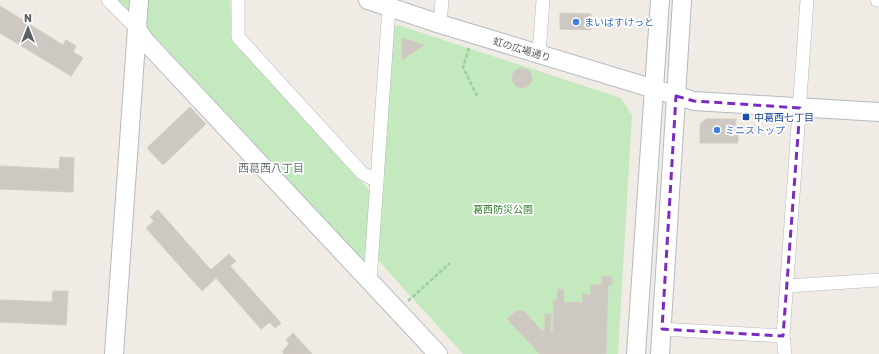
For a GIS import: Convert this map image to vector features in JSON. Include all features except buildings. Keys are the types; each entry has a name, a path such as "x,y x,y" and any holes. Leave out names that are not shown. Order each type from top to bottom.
{"street":[{"path":"108,0 137,29 146,42 438,354"},
{"path":"114,354 139,0"},
{"path":"238,0 238,37 362,173 377,181"},
{"name":"虹の広場通り","path":"368,0 440,24 694,101 879,112"},
{"path":"440,24 442,0"},
{"path":"539,54 543,0"},
{"path":"636,354 660,0"},
{"path":"660,354 682,0"},
{"path":"785,354 783,336 786,286 807,0"},
{"path":"370,281 389,7"},
{"path":"786,286 879,280"},
{"path":"662,329 783,336"}],"path":[{"path":"470,45 463,67 478,96"},
{"path":"408,301 450,263"}],"highlighted area":[{"path":"676,96 694,101 800,108 783,336 662,329"}],"green space":[{"path":"112,0 230,0 232,39 371,192 367,260 362,260"},
{"name":"葛西防災公園","path":"398,25 621,98 632,115 618,354 463,354 377,259 392,28"}],"place":[{"name":"まいばすけっと","path":"576,22"},
{"name":"中葛西七丁目","path":"746,117"},
{"name":"ミニストップ","path":"717,130"}],"district":[{"name":"西葛西八丁目","path":"271,168"}]}
